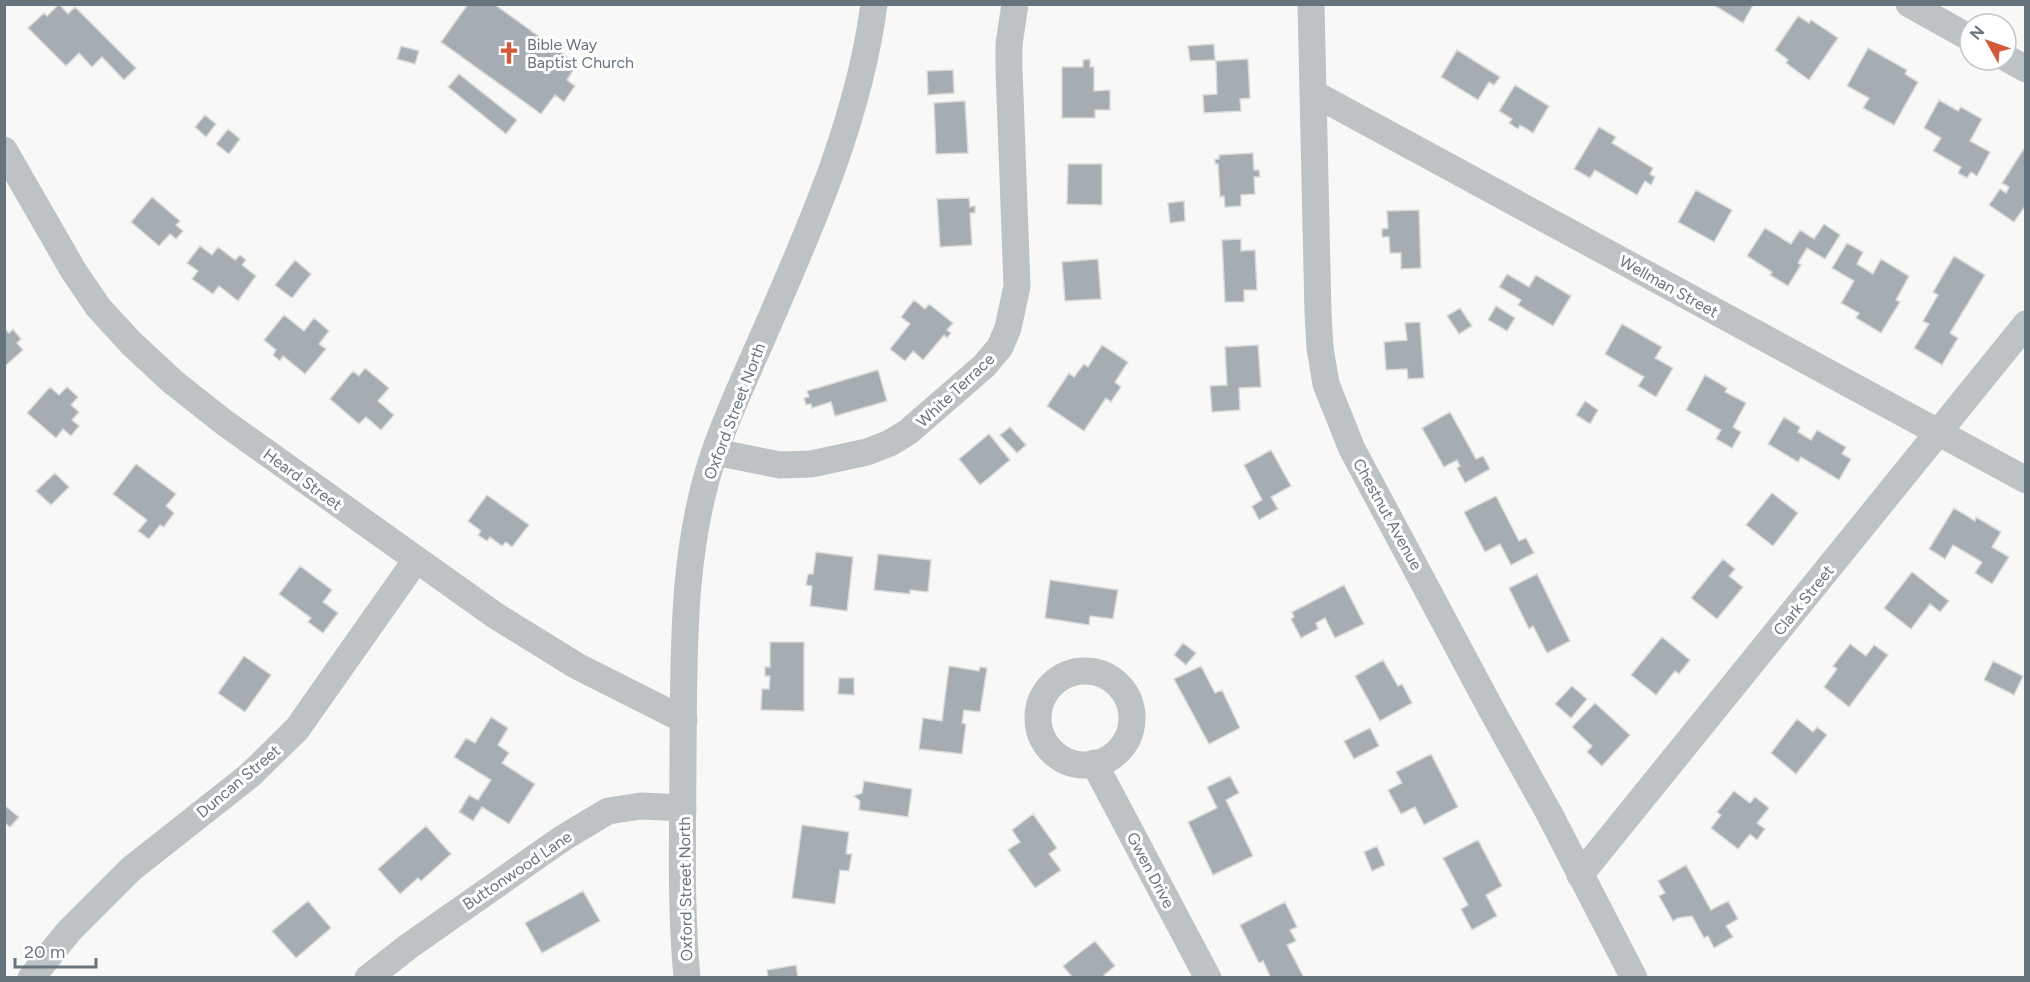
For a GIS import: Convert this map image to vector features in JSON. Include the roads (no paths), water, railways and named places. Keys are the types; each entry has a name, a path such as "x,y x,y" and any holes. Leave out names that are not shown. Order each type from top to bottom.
{"street":[{"name":"Oxford Street North","path":"687,978 682,912 685,608 690,556 699,507 715,452 816,213 831,171 857,91 874,4"},
{"name":"White Terrace","path":"715,452 780,465 811,464 867,452 890,443 908,432 984,366 1000,347 1008,328 1017,286 1009,69 1009,44 1015,4"},
{"name":"Chestnut Avenue","path":"1311,4 1318,313 1320,348 1326,384 1352,449 1549,813 1634,978"},
{"path":"1909,4 1958,31"},
{"name":"Wellman Street","path":"1313,93 2025,480"},
{"name":"Heard Street","path":"4,150 73,270 98,307 131,343 173,382 225,423 496,616 577,666 684,720"},
{"name":"Clark Street","path":"1580,875 2025,324"},
{"name":"Duncan Street","path":"31,978 69,931 124,875 250,775 297,729 416,560"},
{"name":"Gwen Drive","path":"1094,763 1201,974"},
{"name":"Buttonwood Lane","path":"368,978 409,946 563,838 608,811 641,806 683,808"}],"place":[{"name":"Bible Way Baptist Church","path":"509,53"}]}
